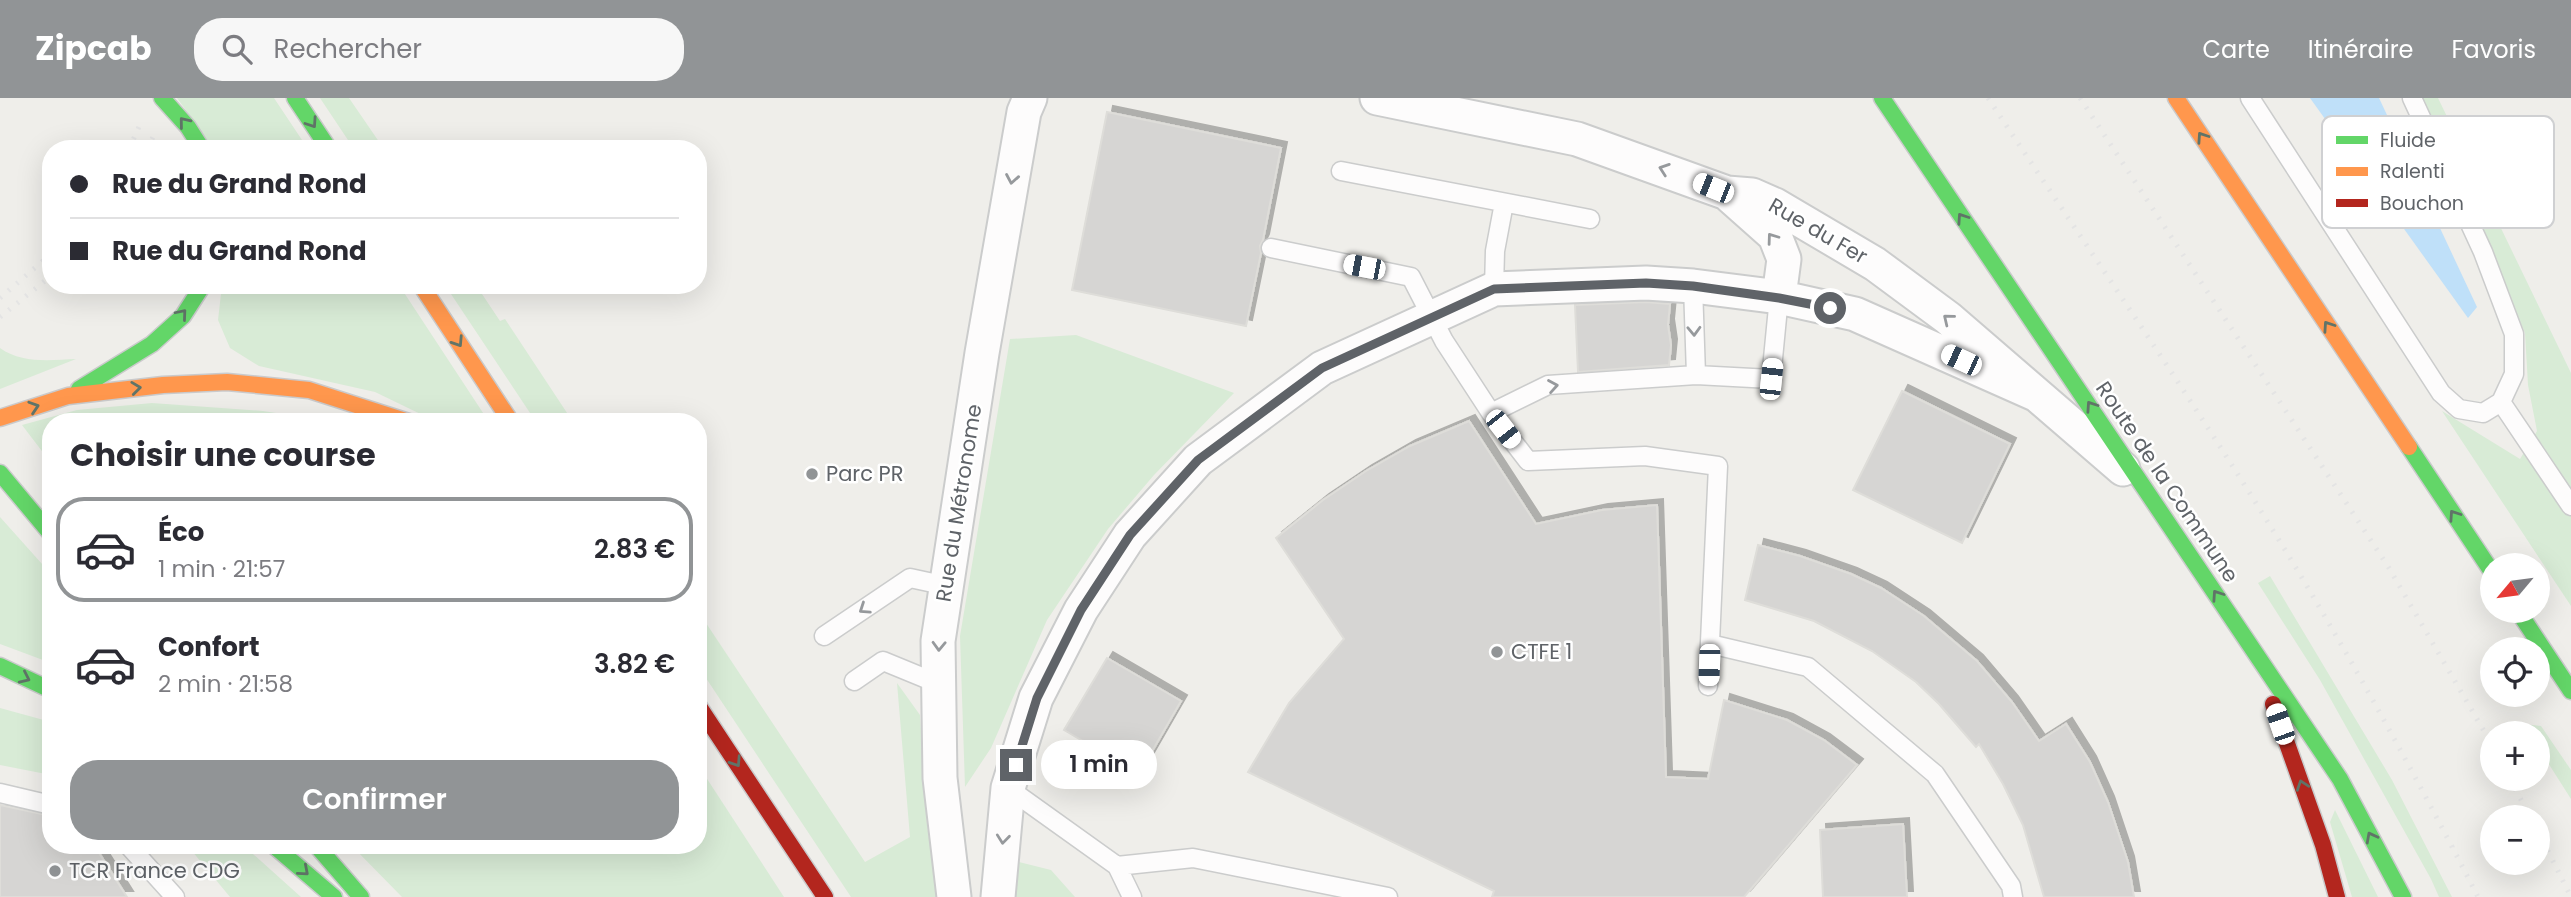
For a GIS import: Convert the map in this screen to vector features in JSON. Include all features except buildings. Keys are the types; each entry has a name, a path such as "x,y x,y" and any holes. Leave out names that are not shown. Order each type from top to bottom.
{"main road":[{"path":"162,98 196,140"},
{"path":"295,98 323,140"},
{"name":"Route de la Commune","path":"1882,98 2340,779 2403,897"},
{"path":"2176,98 2480,554"},
{"path":"68,396 152,344 183,316 197,294"},
{"path":"427,294 505,413"},
{"path":"0,418 68,396 163,385 227,382 309,390 381,413"},
{"path":"0,473 42,523"},
{"path":"2526,623 2571,691"},
{"path":"2255,652 2323,845 2337,897"},
{"path":"0,666 42,686"},
{"path":"707,719 825,897"},
{"path":"284,854 334,897"},
{"path":"324,854 360,897"}],"street":[{"name":"Rue du Fer","path":"1377,98 1577,139 1727,193 1752,195 1775,205 1875,264 1948,318 2148,491"},
{"name":"Rue du Métronome","path":"954,897 940,778 938,641 1024,103"},
{"path":"1727,193 1775,236 1784,259 1779,298"},
{"path":"998,897 1009,788 1037,698 1081,610 1130,535 1198,460 1322,368 1494,289 1646,283 1693,286 1779,298 1855,314 2035,394"}],"lane":[{"path":"2250,98 2322,209"},
{"path":"2413,98 2421,116"},
{"path":"1341,171 1590,219"},
{"path":"1494,289 1495,251 1504,203"},
{"path":"2334,228 2441,393 2459,409 2483,413 2501,402 2514,374 2514,334 2472,228"},
{"path":"1271,248 1411,277 1434,317 1444,341 1491,413 1528,461 1645,456 1718,466 1708,687"},
{"path":"1693,286 1696,376"},
{"path":"1491,413 1548,385 1696,376 1771,379 1779,298"},
{"path":"2501,402 2571,506"},
{"path":"824,636 910,578 947,586"},
{"path":"1710,644 1808,667 1935,774 2011,886 2013,897"},
{"path":"854,681 883,661 939,684"},
{"path":"1009,788 1117,866 1132,897"},
{"path":"0,793 42,803"},
{"path":"136,854 175,897"},
{"path":"1117,866 1193,858 1388,897"}],"green space":[{"path":"177,98 274,98 302,140 207,140"},
{"path":"320,98 349,98 378,140 348,140"},
{"path":"2422,98 2438,98 2447,116 2430,116"},
{"path":"2479,228 2501,228 2571,373 2571,606 2550,574 2550,553 2536,553 2442,411 2520,459 2537,431 2528,385 2525,333"},
{"path":"221,294 405,294 483,413 418,413 375,392 259,366 230,348 218,320"},
{"path":"451,294 482,294 500,321 505,319 567,413 530,413"},
{"path":"1076,335 1234,393 1154,475 1108,529 1047,620 991,748 965,787 960,636 1010,339"},
{"path":"0,348 27,359 76,359 0,389"},
{"path":"152,403 276,413 66,413"},
{"path":"42,420 42,451 22,425"},
{"path":"0,517 42,564 42,660 0,644"},
{"path":"2270,576 2392,780 2452,897 2439,897 2320,680 2258,583"},
{"path":"707,625 865,862 910,837 897,683 920,715 927,825 938,897 851,897 707,680"},
{"path":"0,708 42,720 42,773 0,765"},
{"path":"2550,739 2571,770 2571,799 2550,766"},
{"path":"707,779 784,897 402,897 360,854 707,854"},
{"path":"2335,810 2378,897 2352,897 2330,822"},
{"path":"194,854 253,854 301,897 230,897"},
{"path":"1019,862 1051,870 1075,897 1012,897"}],"water":[{"path":"2310,98 2379,98 2387,116 2323,116"},
{"path":"2403,228 2440,228 2477,307 2468,318"}],"railway":[{"path":"1988,98 2257,504 2342,645 2478,897"},
{"path":"2080,98 2389,568 2480,724"},
{"path":"133,140 142,120"},
{"path":"152,140 155,133"},
{"path":"0,298 42,262"},
{"path":"0,317 42,283"},
{"path":"2516,791 2524,805"},
{"path":"2550,855 2571,897"}],"traffic: fast":[{"path":"162,98 196,140"},
{"path":"295,98 323,140"},
{"path":"1882,98 2340,779 2403,897"},
{"path":"79,389 152,344 183,316 197,294"},
{"path":"2409,447 2480,554"},
{"path":"0,473 42,523"},
{"path":"2526,623 2571,691"},
{"path":"0,666 42,686"},
{"path":"284,854 334,897"},
{"path":"324,854 361,897"}],"traffic: slow":[{"path":"2176,98 2409,447"},
{"path":"427,294 505,413"},
{"path":"0,418 68,396 163,385 227,382 309,390 381,413"}],"traffic: jam":[{"path":"2273,704 2323,845 2337,897"},
{"path":"707,719 825,897"}],"place":[{"name":"Parc PR","path":"812,474"},
{"name":"CTFE 1","path":"1497,652"},
{"name":"TCR France CDG","path":"55,871"}],"route":[{"path":"1016,765 1037,698 1081,610 1130,535 1198,460 1322,368 1494,289 1646,283 1693,286 1830,308"}]}
